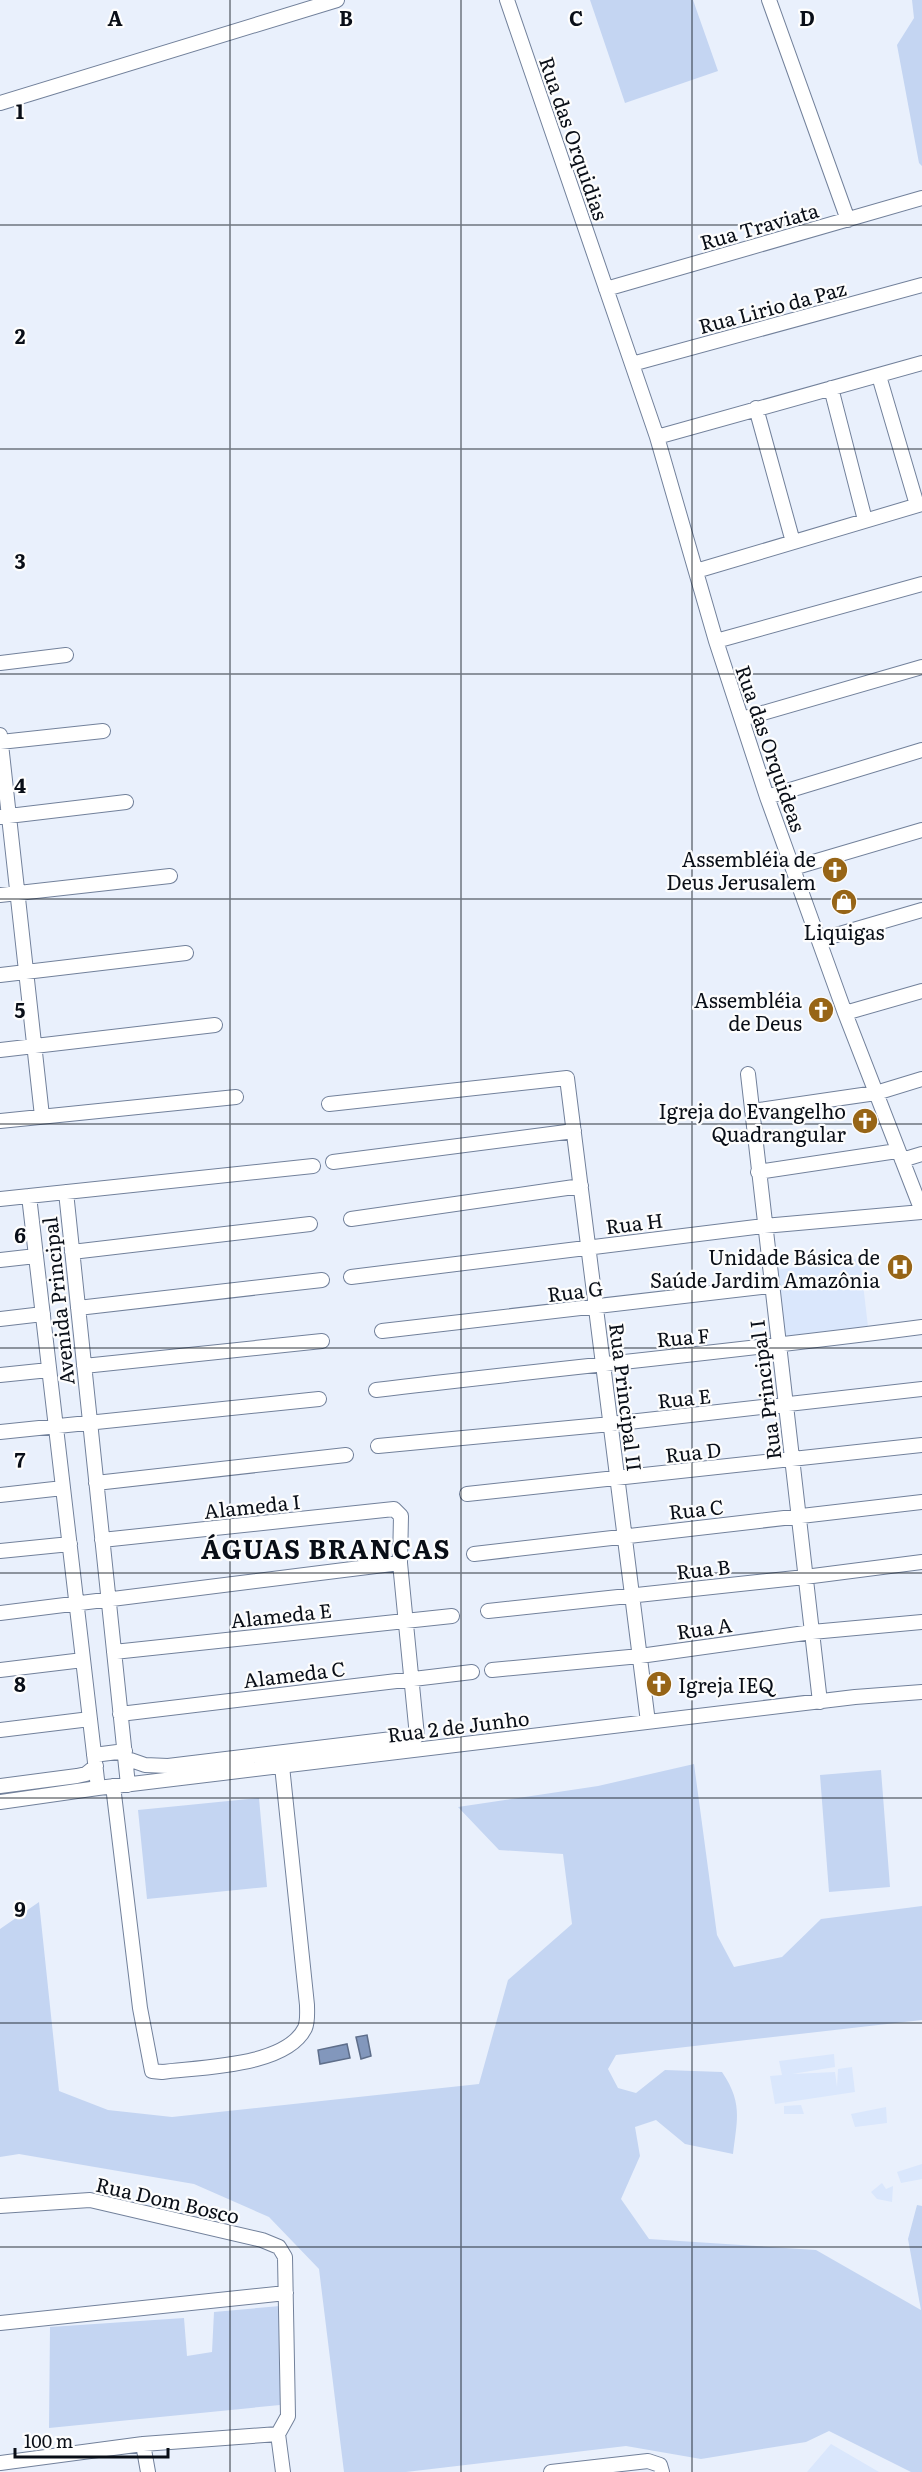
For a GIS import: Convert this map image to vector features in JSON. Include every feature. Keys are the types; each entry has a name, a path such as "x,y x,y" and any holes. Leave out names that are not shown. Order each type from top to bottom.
{"street":[{"path":"0,103 337,0"},
{"name":"Rua das Orquidias","path":"507,0 606,290"},
{"path":"769,0 848,220"},
{"name":"Rua Traviata","path":"606,290 922,198"},
{"name":"Rua Lirio da Paz","path":"632,364 922,285"},
{"name":"Rua das Orquideas","path":"606,290 657,437 716,642 767,797 844,1013 922,1211"},
{"path":"657,437 922,363"},
{"path":"696,572 920,505 879,376"},
{"path":"831,388 865,520"},
{"path":"756,408 793,542"},
{"path":"716,642 922,584"},
{"path":"0,663 66,655"},
{"path":"742,719 922,667"},
{"path":"0,742 103,731"},
{"path":"0,735 4,817 17,893 42,1116"},
{"path":"767,797 922,750"},
{"path":"4,817 126,802"},
{"path":"793,867 922,830"},
{"path":"0,895 170,876"},
{"path":"819,940 922,910"},
{"path":"0,975 186,953"},
{"path":"844,1013 922,991"},
{"path":"0,1050 215,1025"},
{"name":"Rua Principal I","path":"748,1074 820,1702"},
{"name":"Rua Principal II","path":"328,1104 567,1078 648,1722"},
{"path":"752,1111 876,1093 922,1079"},
{"path":"0,1121 236,1097"},
{"path":"333,1162 574,1131"},
{"path":"758,1172 922,1154"},
{"path":"66,1192 313,1166"},
{"path":"351,1219 580,1186"},
{"name":"Avenida Principal","path":"98,1788 29,1196 66,1192 128,1785"},
{"path":"0,1199 29,1196"},
{"name":"Rua H","path":"351,1276 764,1226 922,1211"},
{"path":"72,1252 310,1224"},
{"path":"0,1260 36,1256"},
{"path":"78,1308 322,1281"},
{"name":"Rua G","path":"382,1331 771,1286"},
{"path":"0,1319 43,1314"},
{"name":"Rua F","path":"376,1390 603,1363 778,1346 922,1326"},
{"path":"84,1366 322,1341"},
{"path":"0,1375 50,1370"},
{"name":"Rua E","path":"378,1446 611,1424 922,1389"},
{"path":"0,1432 319,1399"},
{"name":"Rua D","path":"467,1494 792,1461 922,1445"},
{"path":"96,1484 346,1455"},
{"path":"0,1495 63,1488"},
{"name":"Rua C","path":"474,1554 922,1502"},
{"name":"Alameda I","path":"102,1540 394,1509 401,1516 400,1563"},
{"path":"0,1551 70,1544"},
{"name":"Rua B","path":"488,1611 922,1562"},
{"path":"0,1613 400,1563 417,1736 168,1766 146,1765 125,1755 95,1761 86,1774 0,1786"},
{"name":"Alameda E","path":"114,1652 452,1616"},
{"name":"Rua A","path":"492,1670 640,1656 812,1632 922,1622"},
{"path":"0,1670 83,1660"},
{"name":"Alameda C","path":"120,1714 472,1672"},
{"name":"Rua 2 de Junho","path":"0,1802 113,1786 855,1696 922,1692"},
{"path":"0,1730 90,1719"},
{"path":"113,1786 140,2008 152,2071 258,2060 283,2049 305,2028 308,2005 282,1766"},
{"name":"Rua Dom Bosco","path":"0,2206 90,2200 262,2240 279,2247 285,2257 286,2293"},
{"path":"0,2323 286,2293 288,2416 278,2434 283,2472"},
{"path":"0,2463 143,2444 278,2434"},
{"path":"143,2444 148,2472"},
{"path":"551,2472 648,2461 660,2465 662,2472"}],"shaded area":[{"path":"590,0 693,0 718,71 625,103"},
{"path":"912,0 922,0 922,166 919,163 897,45 914,18"},
{"path":"860,1258 868,1327 785,1336 776,1270"},
{"path":"694,1764 717,1935 734,1967 782,1957 821,1919 922,1906 922,2020 616,2055 608,2069 618,2088 636,2093 665,2070 722,2072 733,2093 737,2112 733,2154 685,2144 656,2120 635,2127 640,2156 621,2199 649,2239 816,2250 921,2310 908,2239 917,2205 922,2206 922,2472 911,2472 829,2431 806,2442 701,2459 626,2446 406,2472 344,2472 319,2269 269,2217 194,2184 19,2154 0,2157 0,1929 39,1902 59,2091 108,2110 172,2117 479,2084 508,1980 572,1924 563,1854 499,1850 458,1807 598,1786"},
{"path":"881,1770 890,1887 829,1892 820,1775"},
{"path":"259,1798 267,1887 147,1899 138,1810"},
{"path":"367,2035 371,2056 361,2059 356,2037"},
{"path":"347,2044 350,2058 320,2064 318,2050"},
{"path":"834,2054 835,2067 792,2074 835,2072 837,2087 838,2069 852,2067 855,2092 775,2104 770,2076 782,2075 779,2061"},
{"path":"801,2105 804,2114 784,2114 784,2106"},
{"path":"886,2107 887,2123 855,2127 851,2114"},
{"path":"922,2164 922,2179 901,2183 897,2172"},
{"path":"882,2183 886,2189 893,2186 892,2202 877,2199 871,2192"},
{"path":"280,2306 280,2405 49,2428 50,2327 184,2318 187,2356 212,2352 214,2312"},
{"path":"831,2444 879,2472 807,2472"}],"place":[{"name":"Assembléia de Deus Jerusalem","path":"835,870"},
{"name":"Liquigas","path":"844,902"},
{"name":"Assembléia de Deus","path":"821,1010"},
{"name":"Igreja do Evangelho Quadrangular","path":"865,1121"},
{"name":"Unidade Básica de Saúde Jardim Amazônia","path":"900,1267"},
{"name":"Igreja IEQ","path":"659,1684"}],"district":[{"name":"ÁGUAS BRANCAS","path":"326,1547"}]}
